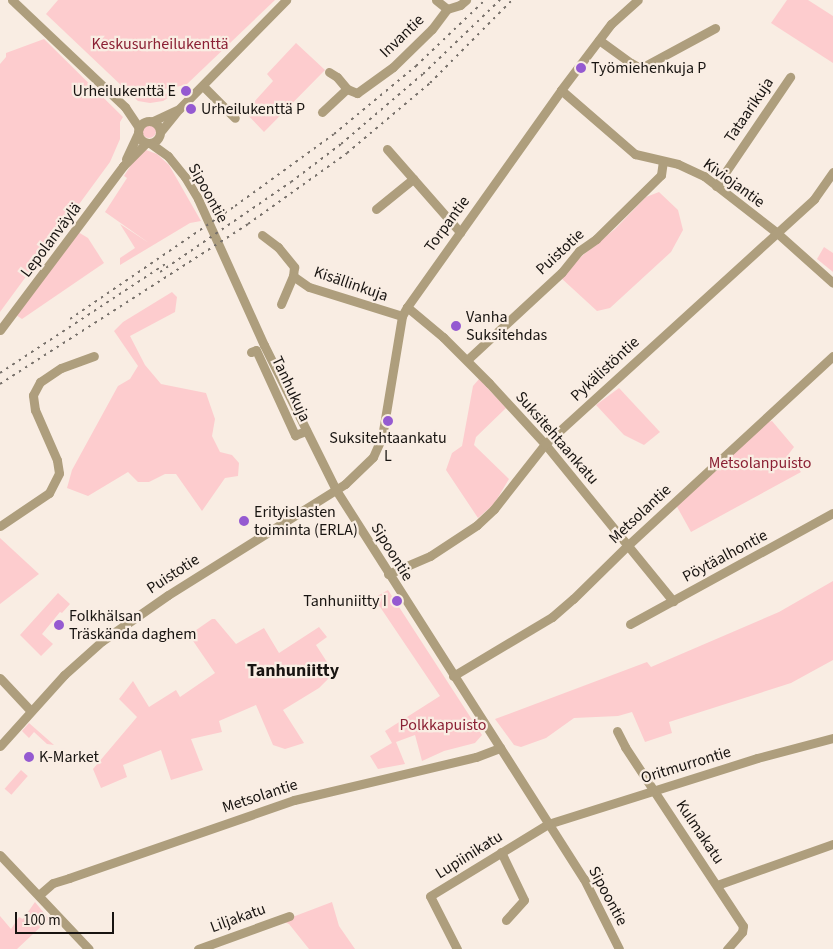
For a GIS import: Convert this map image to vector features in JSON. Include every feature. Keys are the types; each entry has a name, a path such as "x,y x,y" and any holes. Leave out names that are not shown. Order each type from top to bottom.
{"street":[{"path":"12,0 125,107 151,121"},
{"path":"125,107 138,130 151,121 179,109 286,0"},
{"path":"436,0 447,9"},
{"name":"Invantie","path":"347,89 357,93 393,67 432,29 447,9 460,5 466,0"},
{"name":"Torpantie","path":"336,490 345,484 373,457 382,437 402,316 407,307 504,174 561,90 611,24 638,0"},
{"path":"599,40 638,67 715,28"},
{"path":"322,112 347,89 337,77 329,72"},
{"name":"Tataarikuja","path":"716,186 790,76"},
{"path":"203,86 235,118"},
{"name":"Kiviojantie","path":"561,90 635,154 690,169 716,186 776,232 833,283"},
{"name":"Lepolanväylä","path":"0,330 123,166 160,133 179,109"},
{"name":"Sipoontie","path":"151,121 160,133 168,156"},
{"name":"Lepolanväylä","path":"123,166 138,130"},
{"name":"Sipoontie","path":"138,130 148,143 168,156 186,177 198,199 264,345 336,490 584,879 619,949"},
{"path":"387,149 460,232"},
{"name":"Puistotie","path":"467,360 562,272 578,252 602,233 662,175 664,162"},
{"name":"Pykälistöntie","path":"388,574 430,556 477,525 494,509 545,444 814,199 833,172"},
{"path":"376,209 413,179"},
{"name":"Kisällinkuja","path":"262,235 278,247 294,268 293,276 280,304"},
{"name":"Kisällinkuja","path":"293,276 309,287 402,316"},
{"name":"Suksitehtaankatu","path":"407,307 467,360 545,444 673,601"},
{"name":"Tanhukuja","path":"251,352 256,350 295,435 306,430"},
{"path":"0,526 49,493 59,473 57,460 35,410 33,395 40,382 61,368 94,356"},
{"name":"Metsolantie","path":"453,676 552,617 833,356"},
{"name":"Puistotie","path":"0,746 80,659 131,619 336,490"},
{"name":"Pöytäalhontie","path":"630,624 833,513"},
{"path":"0,678 31,711"},
{"name":"Kulmakatu","path":"617,731 743,926 742,932 727,949"},
{"name":"Oritmurrontie","path":"548,824 833,738"},
{"name":"Metsolantie","path":"38,895 53,883 294,800 488,754 500,748"},
{"name":"Lupiinikatu","path":"457,949 430,896 548,824"},
{"path":"717,885 833,844"},
{"path":"501,852 524,900 506,920"},
{"path":"0,855 89,949"},
{"name":"Liljakatu","path":"198,949 289,916"}],"green space":[{"name":"Keskusurheilukenttä","path":"58,0 275,0 186,85 164,89 124,88 46,14"},
{"path":"787,0 808,0 833,16 833,63 771,23"},
{"path":"44,39 123,117 120,122 120,139 110,162 0,312 0,64 6,57 6,53"},
{"path":"296,43 325,70 264,132 245,112 273,81 267,74"},
{"path":"178,92 163,101 150,103 138,101 130,94 156,95"},
{"path":"146,124 152,124 156,131 152,138 146,138 142,134 142,128"},
{"path":"146,150 157,154 169,165 201,221 190,223 120,265 120,258 135,248 120,224 149,243 105,212 127,178 124,176 138,154"},
{"path":"659,192 678,210 683,230 671,252 610,308 597,311 560,277 615,229 646,197"},
{"path":"78,232 88,238 104,263 22,319 16,315"},
{"path":"824,247 833,253 833,272 817,259"},
{"path":"172,292 177,297 175,312 130,336 145,365 161,384 206,393 215,419 212,436 220,452 232,455 239,463 238,476 225,478 202,511 176,474 165,474 149,482 138,482 128,472 88,496 67,488 72,470 118,386 130,379 138,366 114,331 123,322"},
{"path":"479,379 506,408 476,437 474,445 509,479 494,504 478,518 446,470 452,453 462,446 473,386"},
{"path":"619,388 660,432 644,445 624,435 596,405"},
{"name":"Metsolanpuisto","path":"772,421 794,447 788,455 801,472 691,532 676,505 764,423"},
{"path":"0,538 39,574 0,604"},
{"path":"833,581 833,660 791,683 669,722 672,733 645,742 632,712 618,716 574,718 546,738 521,747 514,745 495,719 647,662 651,667 779,612"},
{"name":"Polkkapuisto","path":"388,590 482,735 475,743 444,751 422,761 415,735 396,742 405,764 378,769 370,756 392,743 385,731 440,696 374,598"},
{"path":"58,593 70,604 62,613 60,612 42,634 53,644 41,656 20,635"},
{"name":"Tanhuniitty","path":"212,619 215,619 236,644 264,628 279,653 319,627 327,637 316,645 334,673 319,688 283,710 304,743 285,749 273,745 256,705 219,721 222,732 191,739 203,770 171,780 161,750 123,765 127,777 101,788 93,769 137,717 119,699 133,681 149,707 176,690 180,697 215,673 189,635"},
{"path":"29,723 54,745 47,744 34,732 29,738 22,731"},
{"path":"21,770 28,776 11,795 5,789"},
{"path":"35,902 49,919 17,949 0,949 0,916 11,929 19,917 23,919"},
{"path":"332,902 339,926 355,949 309,949 289,924 282,921"}],"railway":[{"path":"70,319 235,206 334,134 416,66 485,0"},
{"path":"160,272 291,182 341,144 423,74 500,0"},
{"path":"0,384 248,224 347,153 430,83 512,0"},
{"path":"0,373 165,264"}],"place":[{"name":"Työmiehenkuja P","path":"581,68"},
{"name":"Urheilukenttä E","path":"186,91"},
{"name":"Urheilukenttä P","path":"191,109"},
{"name":"Vanha Suksitehdas","path":"456,326"},
{"name":"Suksitehtaankatu L","path":"388,421"},
{"name":"Erityislasten toiminta (ERLA)","path":"244,521"},
{"name":"Tanhuniitty I","path":"397,601"},
{"name":"Folkhälsan Träskända daghem","path":"59,625"},
{"name":"K-Market","path":"29,757"}],"district":[{"name":"Tanhuniitty","path":"293,671"}]}
